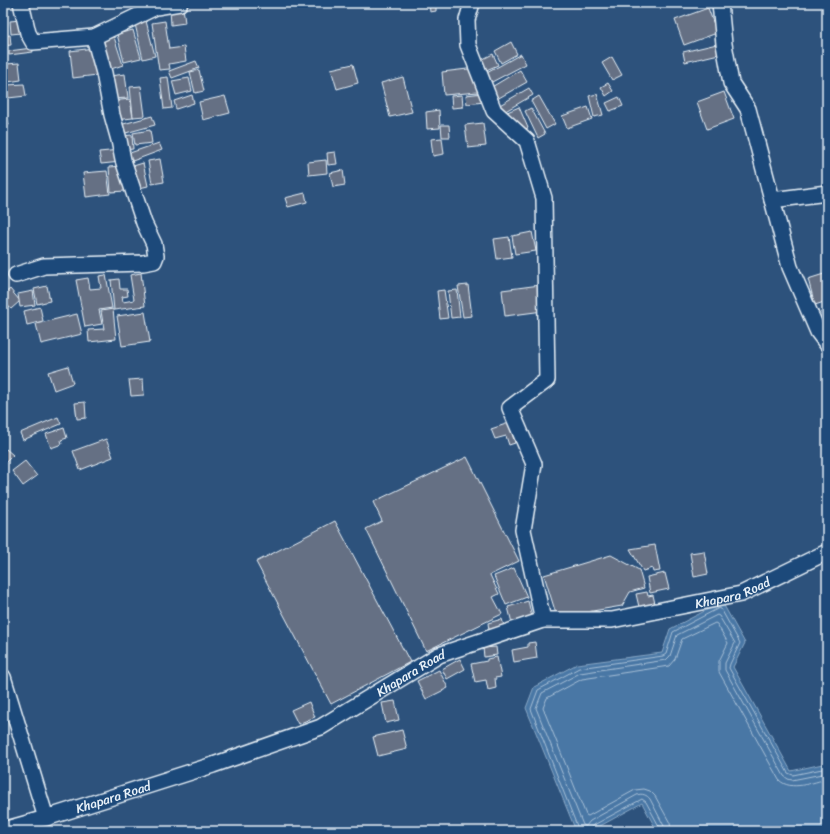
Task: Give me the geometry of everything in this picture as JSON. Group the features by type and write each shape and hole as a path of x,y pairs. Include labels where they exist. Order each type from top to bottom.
{"street":[{"path":"21,3 28,33 33,42 94,37 156,8 180,3"},
{"path":"472,3 467,20 468,45 494,111 527,141 544,198 547,380 510,408 534,464 523,530 543,620"},
{"path":"720,3 724,44 731,83 748,109 790,267 818,332 827,344"},
{"path":"16,275 44,266 143,262 154,260 156,256 154,244 144,223 123,160 112,116 104,73 94,37"},
{"path":"772,200 827,193"},
{"name":"Khapara Road","path":"3,830 46,818 213,765 321,727 439,655 543,620 612,620 741,594 827,552"},
{"path":"3,677 46,818"}],"water":[{"path":"722,602 745,643 733,667 791,771 827,763 827,831 657,831 642,803 591,831 576,831 526,708 534,687 577,664 662,653 670,629"}],"building":[{"path":"429,3 436,3 436,11 430,12"},
{"path":"183,7 185,23 171,25 170,9"},
{"path":"708,8 717,33 684,45 675,20"},
{"path":"20,20 21,33 11,34 10,21"},
{"path":"146,21 155,56 143,59 135,24"},
{"path":"165,21 169,49 184,47 186,61 169,64 170,69 159,70 152,23"},
{"path":"133,30 141,58 124,62 117,34"},
{"path":"10,35 11,45 3,46 3,36"},
{"path":"114,37 123,65 108,70 99,41"},
{"path":"511,42 517,54 501,63 495,51"},
{"path":"717,44 719,54 685,62 683,52"},
{"path":"32,48 33,52 9,55 9,51"},
{"path":"94,48 97,75 73,78 70,51"},
{"path":"493,54 498,65 484,71 479,61"},
{"path":"521,54 526,64 490,83 485,74"},
{"path":"612,57 622,75 612,80 602,63"},
{"path":"196,61 199,68 172,78 169,71"},
{"path":"19,63 21,80 8,82 6,64"},
{"path":"353,64 358,83 337,89 331,69"},
{"path":"476,68 478,92 444,95 442,72"},
{"path":"199,70 204,91 195,93 190,72"},
{"path":"520,70 527,82 497,99 490,88"},
{"path":"125,74 128,98 112,99 110,76"},
{"path":"168,77 172,108 164,109 160,78"},
{"path":"403,77 412,112 390,117 381,83"},
{"path":"189,78 192,91 176,95 172,81"},
{"path":"608,83 613,91 606,96 601,87"},
{"path":"24,84 26,96 8,98 7,85"},
{"path":"141,86 145,116 133,117 130,87"},
{"path":"529,88 533,95 502,113 498,106"},
{"path":"724,92 734,119 707,129 697,102"},
{"path":"483,93 484,102 467,104 466,95"},
{"path":"597,94 603,115 594,117 589,96"},
{"path":"192,95 194,103 176,109 174,101"},
{"path":"462,95 463,107 452,108 451,96"},
{"path":"225,96 230,113 203,120 199,102"},
{"path":"539,96 555,124 546,129 531,101"},
{"path":"619,97 623,106 610,111 606,103"},
{"path":"130,99 133,118 115,120 112,101"},
{"path":"519,107 528,128 514,133 505,113"},
{"path":"588,107 592,119 567,128 562,116"},
{"path":"531,108 545,134 538,138 525,111"},
{"path":"439,110 440,128 427,129 426,112"},
{"path":"7,116 9,125 5,126 6,134 3,135 3,117"},
{"path":"152,116 155,125 122,134 120,125"},
{"path":"483,123 486,146 468,148 465,125"},
{"path":"441,125 449,125 450,137 442,137"},
{"path":"150,130 152,143 135,145 133,133"},
{"path":"132,135 133,149 123,150 121,136"},
{"path":"442,138 444,154 433,156 431,139"},
{"path":"159,143 162,150 127,163 124,155"},
{"path":"120,150 121,162 101,164 99,152"},
{"path":"335,152 337,164 328,165 327,153"},
{"path":"160,159 164,182 152,184 148,161"},
{"path":"326,160 327,173 309,175 308,162"},
{"path":"143,163 148,186 135,189 130,167"},
{"path":"122,166 125,191 111,192 109,167"},
{"path":"343,170 345,185 333,187 330,173"},
{"path":"107,171 110,194 86,197 83,173"},
{"path":"305,193 307,202 288,207 285,198"},
{"path":"532,232 536,251 515,254 512,236"},
{"path":"509,237 512,257 497,259 494,239"},
{"path":"141,273 145,306 114,310 111,280 119,279 120,289 127,289 128,296 122,297 123,302 134,300 130,275"},
{"path":"827,273 827,301 815,305 808,279"},
{"path":"106,275 112,308 99,310 102,324 85,327 76,280 88,278 90,289 101,288 99,276"},
{"path":"468,285 472,316 463,317 458,286"},
{"path":"540,285 543,311 505,316 502,290"},
{"path":"47,286 50,301 37,304 34,289"},
{"path":"10,289 20,301 11,309 3,300 3,295"},
{"path":"444,290 448,318 440,319 437,291"},
{"path":"457,290 460,317 451,318 448,291"},
{"path":"33,291 35,305 20,307 18,294"},
{"path":"40,307 43,321 27,325 24,311"},
{"path":"113,309 116,339 89,342 88,330 104,329 101,311"},
{"path":"827,310 827,325 821,312"},
{"path":"145,312 150,342 122,346 117,316"},
{"path":"77,314 82,334 41,344 36,324"},
{"path":"68,366 73,383 54,390 48,372"},
{"path":"143,379 144,395 131,396 129,380"},
{"path":"85,402 86,418 77,419 75,403"},
{"path":"58,417 61,424 23,440 20,433"},
{"path":"509,423 515,443 509,445 506,436 495,439 491,429"},
{"path":"64,428 67,438 61,440 62,444 51,448 46,434"},
{"path":"106,439 113,457 80,470 73,451"},
{"path":"6,449 13,455 3,465 3,452"},
{"path":"467,457 519,561 490,575 499,594 493,597 502,614 426,651 366,529 382,521 373,502"},
{"path":"25,461 37,476 23,486 12,471"},
{"path":"335,521 410,662 331,704 256,562"},
{"path":"655,545 660,571 653,572 652,568 643,571 630,549"},
{"path":"704,551 708,574 694,577 690,553"},
{"path":"611,555 639,570 644,588 630,592 622,606 557,617 544,575"},
{"path":"514,568 527,597 506,605 494,576"},
{"path":"665,573 669,589 650,593 647,577"},
{"path":"647,592 648,596 653,595 656,608 640,611 636,594"},
{"path":"528,601 532,617 512,623 508,607"},
{"path":"502,619 504,626 489,630 488,623"},
{"path":"535,642 537,658 514,662 512,650 528,647 528,643"},
{"path":"496,647 497,655 484,657 483,648"},
{"path":"497,657 501,677 495,678 496,688 488,690 486,680 475,682 471,664 487,661 487,659"},
{"path":"460,659 465,669 447,679 442,669"},
{"path":"439,670 448,688 426,699 417,681"},
{"path":"395,701 399,720 386,723 382,703"},
{"path":"309,702 315,717 298,724 291,710"},
{"path":"402,730 407,749 378,756 373,737"}]}
